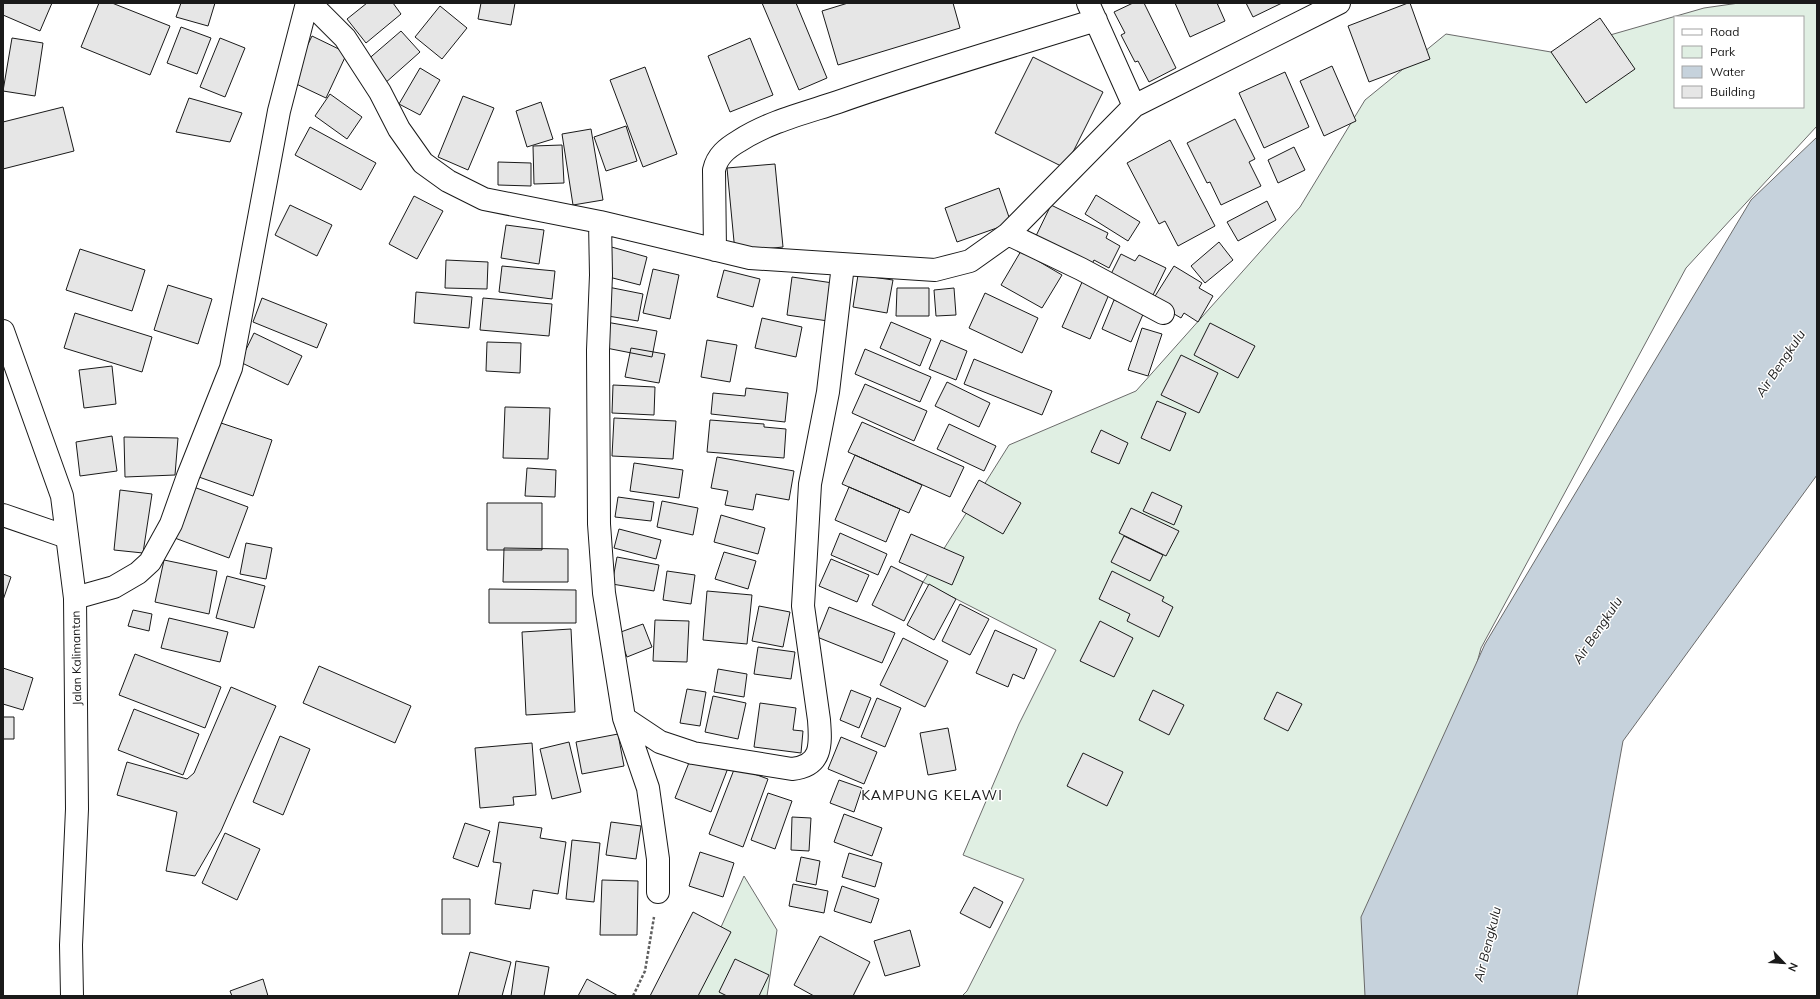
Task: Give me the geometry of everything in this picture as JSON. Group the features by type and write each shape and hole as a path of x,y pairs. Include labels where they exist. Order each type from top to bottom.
{"street":[{"path":"75,598 114,587 138,573 150,562 171,524 188,476 231,368 279,112 307,3"},
{"path":"310,3 345,38 380,92 399,129 423,163 448,181 484,199 600,222 750,258 935,270 970,261 1008,234 1134,106 1340,3"},
{"path":"715,250 716,164 724,151 739,141 790,119 1092,12 1134,106"},
{"path":"600,222 601,275 598,350 599,524 604,593 624,718 648,788 658,859 658,892"},
{"path":"1008,234 1081,269 1163,313"},
{"path":"624,718 660,742 693,753 792,768 808,765 815,758 820,738 819,720 802,606 810,484 828,392 843,265"},
{"name":"Jalan Kalimantan","path":"3,331 62,496 75,598 77,809 71,944 72,996"},
{"path":"3,515 67,537"}],"path":[{"path":"633,996 645,971 658,892"}],"green space":[{"path":"1739,3 1817,3 1817,126 1686,268 1481,648 1387,996 962,996 967,991 1024,879 963,855 1019,724 1056,650 923,582 1009,445 1136,391 1300,207 1365,100 1446,34 1551,52 1674,17 1674,108 1804,108 1804,16 1676,16 1704,8"},
{"path":"744,876 777,930 767,996 690,996"}],"water":[{"name":"Air Bengkulu","path":"1817,137 1817,475 1623,741 1577,996 1365,996 1361,917 1485,644 1751,200"}],"building":[{"path":"3,3 52,3 40,31 3,15"},
{"path":"99,3 112,3 170,26 150,75 81,47"},
{"path":"181,3 215,3 208,26 176,17"},
{"path":"367,3 393,3 401,14 366,43 347,19"},
{"path":"481,3 515,3 511,25 478,19"},
{"path":"762,3 796,3 827,78 799,90"},
{"path":"848,3 953,3 960,28 838,65 822,11"},
{"path":"1133,3 1144,3 1176,68 1149,82 1138,61 1135,62 1121,35 1125,33 1114,12"},
{"path":"1175,3 1217,3 1225,21 1190,37"},
{"path":"1246,3 1282,3 1253,17"},
{"path":"1410,3 1430,59 1369,82 1348,26"},
{"path":"440,6 467,28 442,59 415,37"},
{"path":"1600,18 1635,69 1586,103 1551,52"},
{"path":"181,27 211,38 197,74 167,63"},
{"path":"401,31 420,52 384,84 365,62"},
{"path":"312,36 347,53 326,98 290,81"},
{"path":"12,38 43,43 35,96 3,91"},
{"path":"220,38 245,48 225,97 200,87"},
{"path":"750,38 773,95 730,112 708,56"},
{"path":"1033,57 1103,92 1065,168 995,133"},
{"path":"1332,66 1356,121 1324,136 1300,81"},
{"path":"645,67 677,154 643,167 610,80"},
{"path":"420,68 440,80 420,115 399,104"},
{"path":"1285,72 1309,127 1264,148 1239,93"},
{"path":"330,94 362,117 347,139 315,116"},
{"path":"463,96 494,108 468,170 438,157"},
{"path":"189,98 242,113 230,142 176,132"},
{"path":"541,102 553,139 527,147 516,111"},
{"path":"63,107 74,151 3,169 3,122"},
{"path":"1235,119 1255,159 1249,162 1261,186 1221,205 1210,182 1207,183 1187,143"},
{"path":"626,126 637,161 606,171 594,137"},
{"path":"310,127 376,163 361,190 295,155"},
{"path":"591,129 603,200 573,205 562,134"},
{"path":"1170,140 1215,226 1178,246 1165,221 1159,224 1127,163"},
{"path":"562,145 564,183 534,184 533,146"},
{"path":"1294,147 1305,170 1278,183 1268,160"},
{"path":"498,162 531,163 531,186 498,185"},
{"path":"775,164 783,247 735,252 727,168"},
{"path":"999,188 1011,223 957,242 945,208"},
{"path":"1096,195 1140,222 1128,241 1085,214"},
{"path":"414,196 443,211 417,259 389,244"},
{"path":"1267,201 1276,220 1238,241 1227,222"},
{"path":"290,205 332,225 317,256 275,235"},
{"path":"1051,205 1108,233 1106,238 1120,246 1109,268 1094,260 1090,268 1034,240"},
{"path":"506,225 544,230 539,264 501,258"},
{"path":"1219,242 1233,260 1205,283 1191,266"},
{"path":"608,246 647,257 640,285 605,276"},
{"path":"80,249 145,270 132,311 66,290"},
{"path":"1021,251 1062,275 1042,308 1001,285"},
{"path":"1121,254 1135,261 1139,255 1166,268 1153,295 1108,280"},
{"path":"446,260 488,262 487,289 445,288"},
{"path":"502,266 555,271 552,299 499,292"},
{"path":"1174,266 1202,283 1199,288 1213,296 1198,322 1184,313 1181,318 1152,301"},
{"path":"653,269 679,275 670,319 643,313"},
{"path":"724,270 760,279 753,307 717,297"},
{"path":"858,275 893,280 887,313 853,307"},
{"path":"792,277 833,283 828,321 787,315"},
{"path":"1083,280 1110,292 1090,339 1062,327"},
{"path":"168,285 212,299 198,344 154,330"},
{"path":"608,287 643,294 638,321 602,315"},
{"path":"897,288 929,288 929,316 896,316"},
{"path":"954,288 956,315 936,316 934,290"},
{"path":"416,292 472,297 469,328 414,323"},
{"path":"985,293 1038,318 1022,353 969,328"},
{"path":"262,298 327,324 317,348 253,322"},
{"path":"483,298 552,304 549,336 480,330"},
{"path":"1114,300 1144,312 1131,342 1102,329"},
{"path":"75,313 152,337 142,372 64,348"},
{"path":"762,318 802,327 796,357 755,348"},
{"path":"606,322 657,331 652,357 601,347"},
{"path":"891,322 931,339 920,366 880,348"},
{"path":"1210,323 1255,346 1238,378 1194,355"},
{"path":"1142,328 1162,334 1148,376 1128,370"},
{"path":"254,333 302,356 288,385 240,362"},
{"path":"707,340 737,345 730,382 701,377"},
{"path":"941,340 967,351 956,380 929,369"},
{"path":"487,342 521,343 520,373 486,371"},
{"path":"631,348 665,354 659,383 625,377"},
{"path":"865,349 931,377 920,402 855,374"},
{"path":"1181,355 1218,373 1199,413 1161,395"},
{"path":"974,359 1052,391 1042,415 964,384"},
{"path":"112,366 116,404 84,408 79,370"},
{"path":"947,382 990,403 979,427 935,406"},
{"path":"865,384 927,411 914,441 852,413"},
{"path":"613,385 655,387 654,415 612,413"},
{"path":"746,388 788,393 785,422 711,414 713,393 745,396"},
{"path":"1157,401 1186,413 1170,451 1141,438"},
{"path":"505,407 550,408 548,459 503,458"},
{"path":"614,418 676,421 673,459 612,456"},
{"path":"710,420 764,424 764,427 786,429 784,458 707,452"},
{"path":"215,421 272,440 253,496 196,476"},
{"path":"862,422 964,467 950,497 848,452"},
{"path":"949,424 996,446 984,471 937,449"},
{"path":"1101,430 1128,443 1119,464 1091,452"},
{"path":"112,436 117,471 80,476 76,442"},
{"path":"124,437 178,438 175,475 125,477"},
{"path":"855,455 922,485 909,513 842,484"},
{"path":"717,457 794,471 789,500 756,494 753,510 725,505 728,491 711,488"},
{"path":"634,463 683,470 679,498 630,491"},
{"path":"527,468 556,470 555,497 525,496"},
{"path":"979,480 1021,503 1003,534 962,511"},
{"path":"191,486 248,507 229,558 172,537"},
{"path":"849,487 900,509 886,542 835,520"},
{"path":"120,490 152,494 143,553 114,550"},
{"path":"1152,492 1182,506 1174,525 1143,511"},
{"path":"618,497 654,502 651,521 615,517"},
{"path":"662,501 698,508 693,535 657,527"},
{"path":"487,503 542,503 542,550 487,550"},
{"path":"1131,508 1179,531 1166,556 1119,533"},
{"path":"721,515 765,528 758,554 714,542"},
{"path":"619,529 661,540 656,559 614,548"},
{"path":"840,533 887,554 878,575 831,555"},
{"path":"911,534 964,557 952,585 899,562"},
{"path":"1124,536 1163,555 1150,581 1111,562"},
{"path":"246,543 272,548 266,579 240,574"},
{"path":"504,548 568,549 568,582 503,582"},
{"path":"724,552 756,561 748,589 715,579"},
{"path":"617,557 659,565 654,591 612,584"},
{"path":"831,559 869,575 857,602 819,586"},
{"path":"164,560 217,571 209,614 155,602"},
{"path":"891,566 923,582 904,621 872,605"},
{"path":"667,571 695,575 691,604 663,600"},
{"path":"1112,571 1164,597 1162,601 1173,607 1159,637 1127,621 1130,614 1099,599"},
{"path":"3,574 11,577 3,600"},
{"path":"227,576 265,586 254,628 216,618"},
{"path":"929,584 956,599 934,640 907,625"},
{"path":"489,589 576,590 576,623 489,623"},
{"path":"707,591 752,595 747,644 703,640"},
{"path":"960,604 989,619 970,655 942,641"},
{"path":"759,606 790,612 783,647 752,641"},
{"path":"829,607 895,633 882,663 817,637"},
{"path":"133,610 152,614 149,631 128,626"},
{"path":"169,618 228,632 220,662 161,648"},
{"path":"655,620 689,621 687,662 653,661"},
{"path":"1100,621 1133,638 1114,677 1080,661"},
{"path":"643,624 652,647 627,657 618,633"},
{"path":"571,629 575,712 526,715 522,632"},
{"path":"995,630 1037,649 1024,679 1013,674 1008,687 976,673"},
{"path":"903,638 948,661 925,707 880,685"},
{"path":"758,647 795,652 791,679 754,674"},
{"path":"135,654 221,687 205,728 119,695"},
{"path":"319,666 411,706 395,743 303,703"},
{"path":"3,668 33,678 23,710 3,704"},
{"path":"718,669 747,674 744,697 714,692"},
{"path":"231,687 276,706 221,831 195,876 166,871 177,812 117,795 127,762 187,779 194,773"},
{"path":"687,689 706,692 700,726 680,723"},
{"path":"851,690 871,698 859,728 840,720"},
{"path":"1153,690 1184,705 1169,735 1139,720"},
{"path":"1277,692 1302,704 1288,731 1264,719"},
{"path":"713,696 746,703 738,739 705,732"},
{"path":"877,698 901,708 885,747 861,737"},
{"path":"760,703 796,708 793,730 803,731 801,753 754,747"},
{"path":"134,709 199,734 183,775 118,750"},
{"path":"3,717 14,717 14,739 3,739"},
{"path":"948,728 956,770 928,775 920,733"},
{"path":"618,734 624,766 582,774 576,742"},
{"path":"280,736 310,749 283,815 253,802"},
{"path":"841,737 877,752 864,784 828,769"},
{"path":"569,742 581,792 552,799 540,749"},
{"path":"532,743 536,795 513,797 514,805 480,808 475,748"},
{"path":"1083,753 1123,772 1107,806 1067,786"},
{"path":"692,755 728,768 711,812 675,798"},
{"path":"735,767 768,779 743,847 709,834"},
{"path":"839,780 862,788 854,812 830,803"},
{"path":"768,793 792,801 775,849 751,840"},
{"path":"844,814 882,828 872,856 834,842"},
{"path":"792,817 811,818 809,851 791,850"},
{"path":"499,822 542,828 540,838 566,842 558,894 533,890 530,909 495,904 501,863 493,862"},
{"path":"611,822 641,826 636,859 606,855"},
{"path":"465,823 490,831 478,867 453,858"},
{"path":"225,833 260,849 237,900 202,883"},
{"path":"572,840 600,843 594,902 566,899"},
{"path":"700,852 734,863 723,897 689,886"},
{"path":"849,853 882,863 875,887 842,877"},
{"path":"801,857 820,861 816,885 796,881"},
{"path":"602,880 638,881 637,935 600,935"},
{"path":"793,884 828,891 824,913 789,906"},
{"path":"842,886 879,899 871,923 834,911"},
{"path":"974,887 1003,902 990,928 960,913"},
{"path":"442,899 470,899 470,934 442,934"},
{"path":"693,912 731,932 698,996 650,996"},
{"path":"910,930 920,966 885,976 874,941"},
{"path":"820,936 870,962 853,996 814,996 794,985"},
{"path":"470,952 511,962 502,996 458,996"},
{"path":"735,959 769,975 759,996 727,996 719,992"},
{"path":"516,961 549,967 544,996 511,996"},
{"path":"263,979 268,996 232,996 230,991"},
{"path":"587,979 618,996 578,996"}],"district":[{"name":"KAMPUNG KELAWI","path":"932,795"}]}
